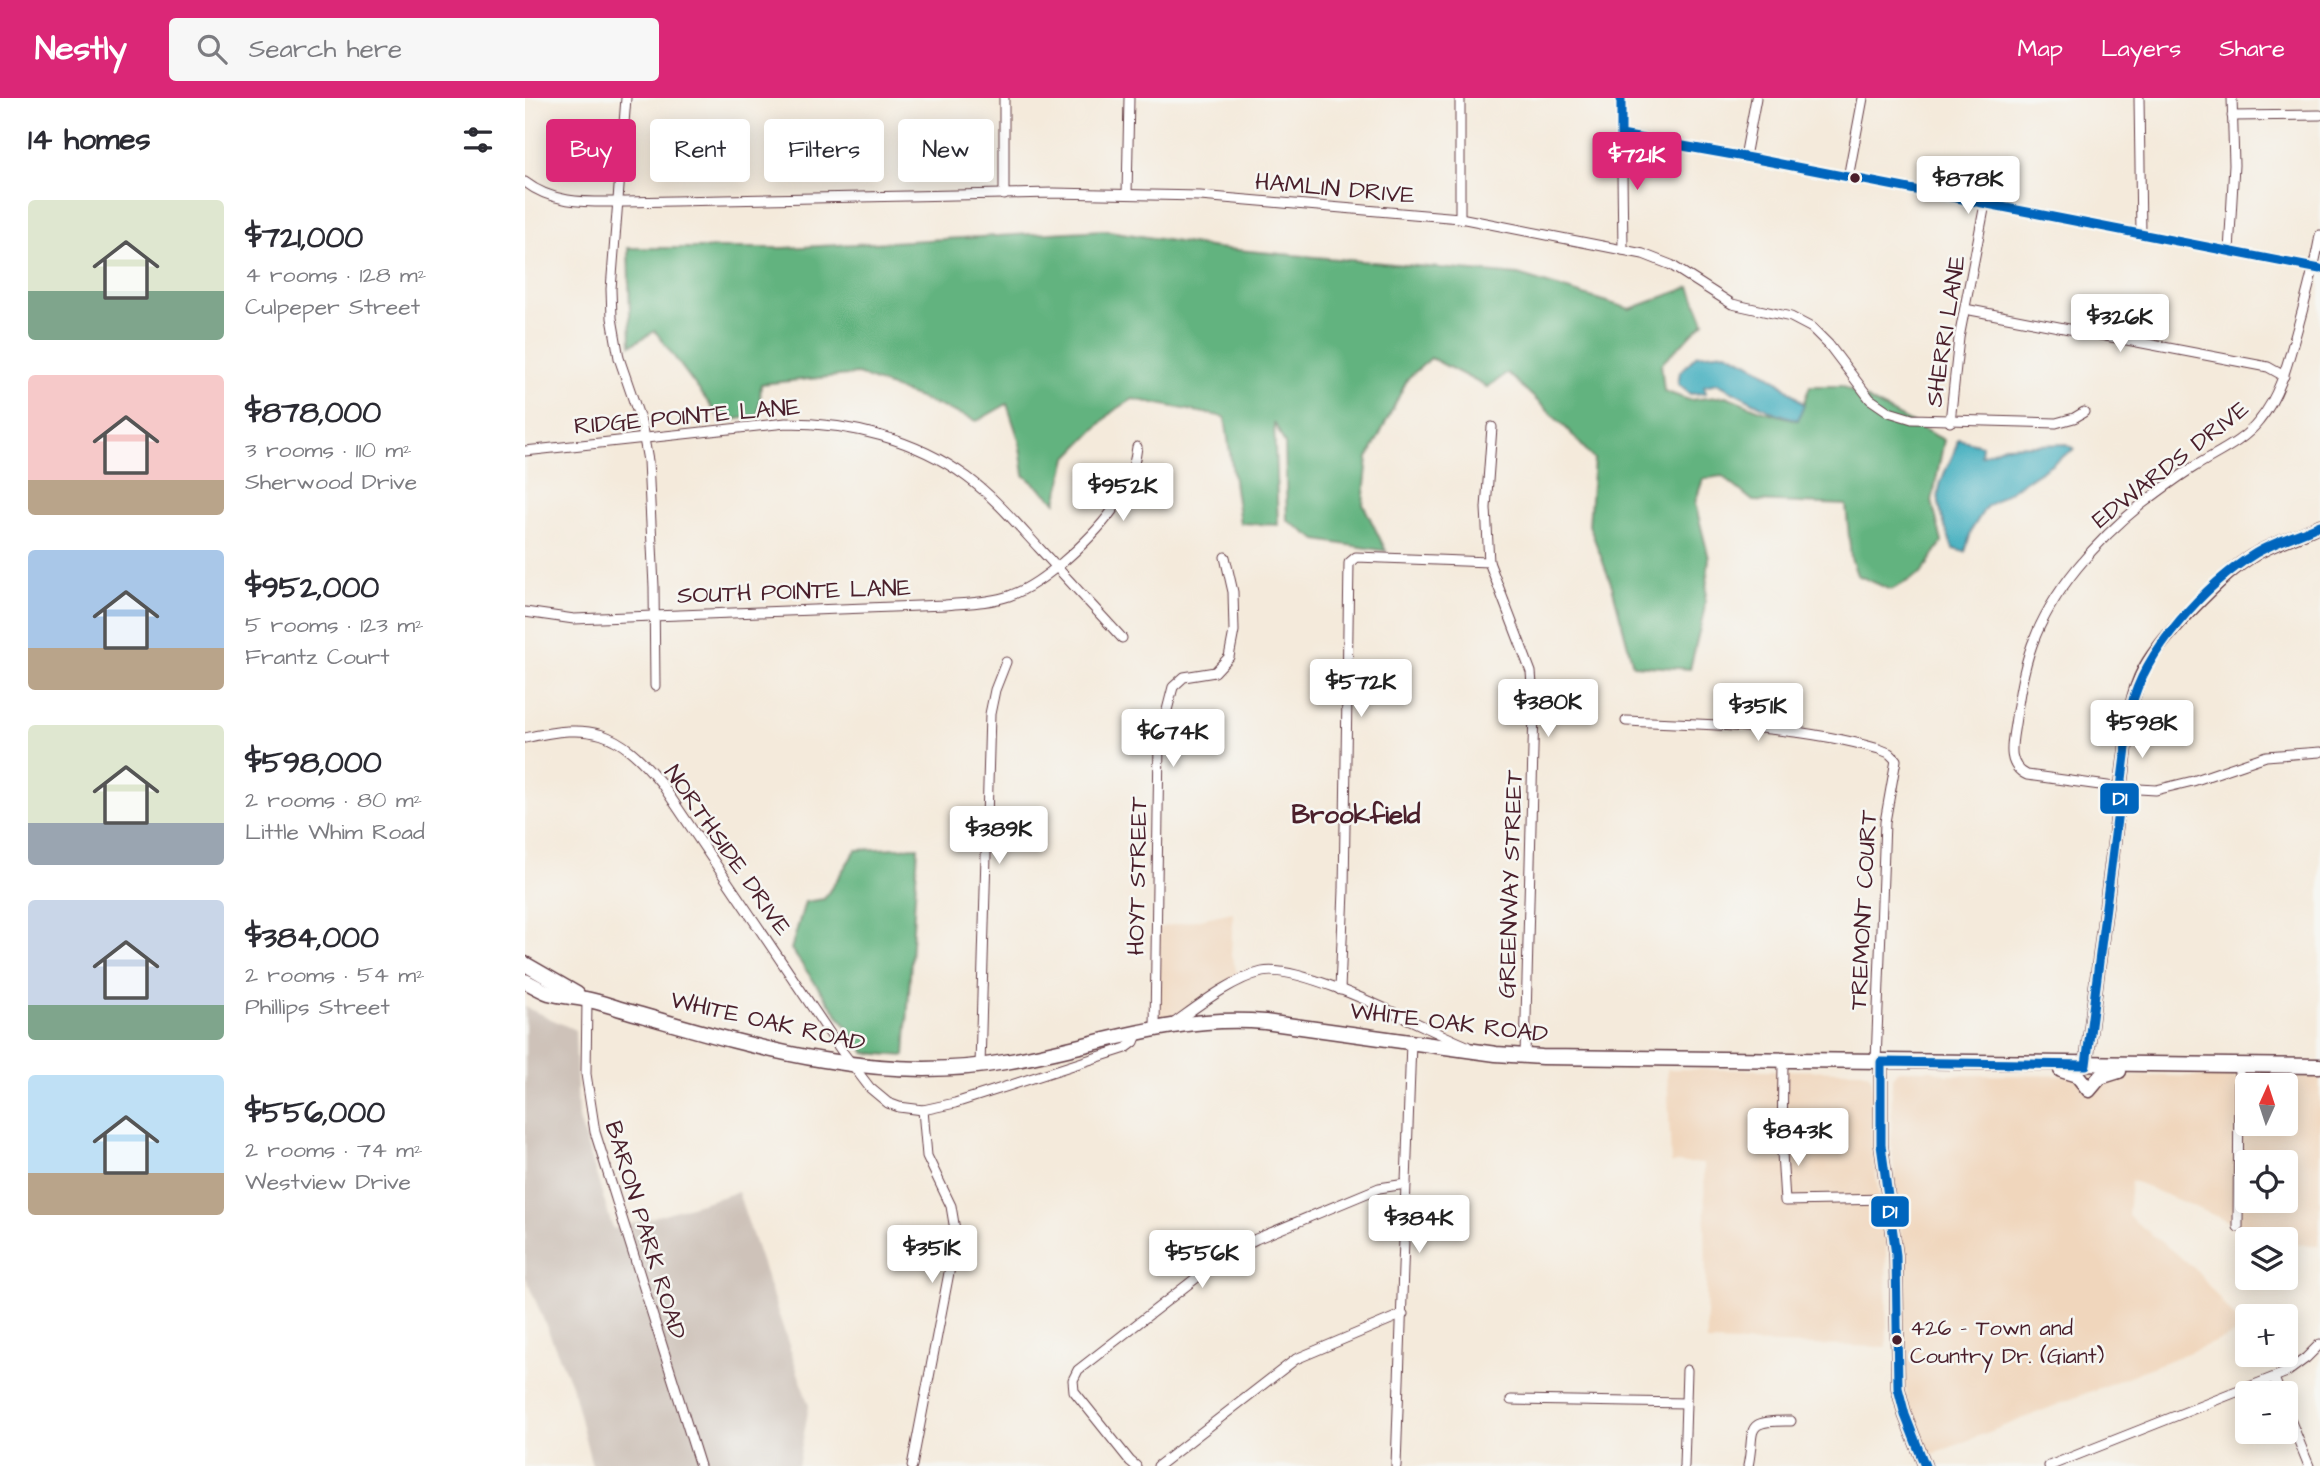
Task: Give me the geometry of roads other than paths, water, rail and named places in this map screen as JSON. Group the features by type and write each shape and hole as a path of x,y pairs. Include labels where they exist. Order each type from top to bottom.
{"main road":[{"name":"WHITE OAK ROAD","path":"525,964 587,1000"},
{"name":"WHITE OAK ROAD","path":"525,981 548,993 587,1000 715,1036 799,1056 853,1066 919,1070 1006,1062 1172,1024 1246,1021 1525,1056 2141,1066 2320,1066"},
{"path":"2027,1064 2073,1073 2081,1078 2089,1090 2099,1077 2141,1066"}],"street":[{"path":"626,98 611,273 612,318 619,358 645,439 650,480 655,686"},
{"path":"1003,195 1005,98"},
{"path":"1127,194 1129,98"},
{"path":"1460,98 1460,218"},
{"path":"1621,98 1623,250"},
{"path":"1745,157 1756,98"},
{"path":"1848,178 1863,98"},
{"path":"2139,98 2141,234"},
{"path":"2229,251 2233,196 2232,98"},
{"path":"2232,116 2320,115"},
{"path":"1621,135 2317,268"},
{"name":"HAMLIN DRIVE","path":"525,181 557,199 617,202 1127,194 1200,196 1460,218 1643,254 1671,265 1733,304 1802,322 1822,336 1864,392 1879,406 1900,416 1949,422 2056,423 2084,412"},
{"name":"SHERRI LANE","path":"1949,422 1955,367 1985,204"},
{"name":"EDWARDS DRIVE","path":"2122,788 2027,775 2014,764 2012,753 2015,726 2024,671 2032,645 2058,596 2104,539 2164,487 2249,432 2266,412 2284,376 2317,268 2320,235"},
{"path":"1965,309 2268,367 2284,376"},
{"name":"RIDGE POINTE LANE","path":"525,451 786,423 829,425 881,436 929,454 968,478 1006,512 1122,638"},
{"name":"GREENWAY STREET","path":"1492,427 1486,508 1489,562 1531,672 1534,710 1525,1056"},
{"name":"SOUTH POINTE LANE","path":"525,612 574,619 984,602 999,599 1026,589 1057,567 1099,529 1110,516 1129,482 1137,447"},
{"path":"2087,1065 2135,690 2147,664 2159,647 2238,565 2264,549 2320,525"},
{"name":"HOYT STREET","path":"1155,1028 1159,741 1173,687 1184,677 1215,672 1229,657 1234,631 1233,592 1225,557"},
{"path":"1340,989 1349,563 1356,557 1489,562"},
{"path":"980,1066 990,714 995,690 1006,662"},
{"name":"TREMONT COURT","path":"1626,721 1741,726 1813,735 1879,749 1896,760 1887,798 1885,822 1879,1062"},
{"name":"NORTHSIDE DRIVE","path":"525,738 558,731 587,730 617,740 638,758 661,783 870,1088 888,1103 911,1110 923,1110"},
{"path":"2122,788 2170,788 2266,756 2320,752"},
{"path":"1172,1024 1226,989 1262,972 1276,971 1293,973 1340,989 1469,1047 1496,1054"},
{"name":"BARON PARK ROAD","path":"587,1000 586,1074 595,1132 700,1466"},
{"path":"912,1466 956,1236 951,1206 927,1156 923,1110 955,1103 1126,1048 1134,1042 1138,1032"},
{"path":"1396,1466 1411,1042"},
{"path":"1783,1061 1782,1153 1785,1201 1889,1199"},
{"path":"1879,1062 1880,1131 1896,1255 1898,1388 1905,1415 1925,1466"},
{"path":"2238,1227 2239,1066"},
{"path":"1136,1466 1075,1391 1073,1380 1078,1370 1227,1254 1255,1239 1378,1188 1406,1184"},
{"path":"1158,1466 1296,1359 1403,1314"},
{"path":"2049,1466 2274,1378 2298,1365 2320,1344"},
{"path":"1684,1466 1687,1370"},
{"path":"1511,1400 1686,1403"},
{"path":"1748,1466 1749,1439 1755,1428 1766,1421 1791,1421"},
{"path":"2298,1439 2309,1466"}],"water":[{"path":"1726,352 1768,374 1796,396 1804,405 1798,420 1773,412 1717,383 1704,386 1706,393 1690,394 1678,384 1680,372 1697,355"},
{"path":"1958,439 1982,445 1981,456 2004,446 2066,444 2074,449 1986,507 1972,529 1965,552 1953,549 1939,504 1940,484"}],"place":[{"name":"426 - Town and Country Dr. (Giant)","path":"1897,1340"}],"district":[{"name":"Brookfield","path":"1356,814"}]}
